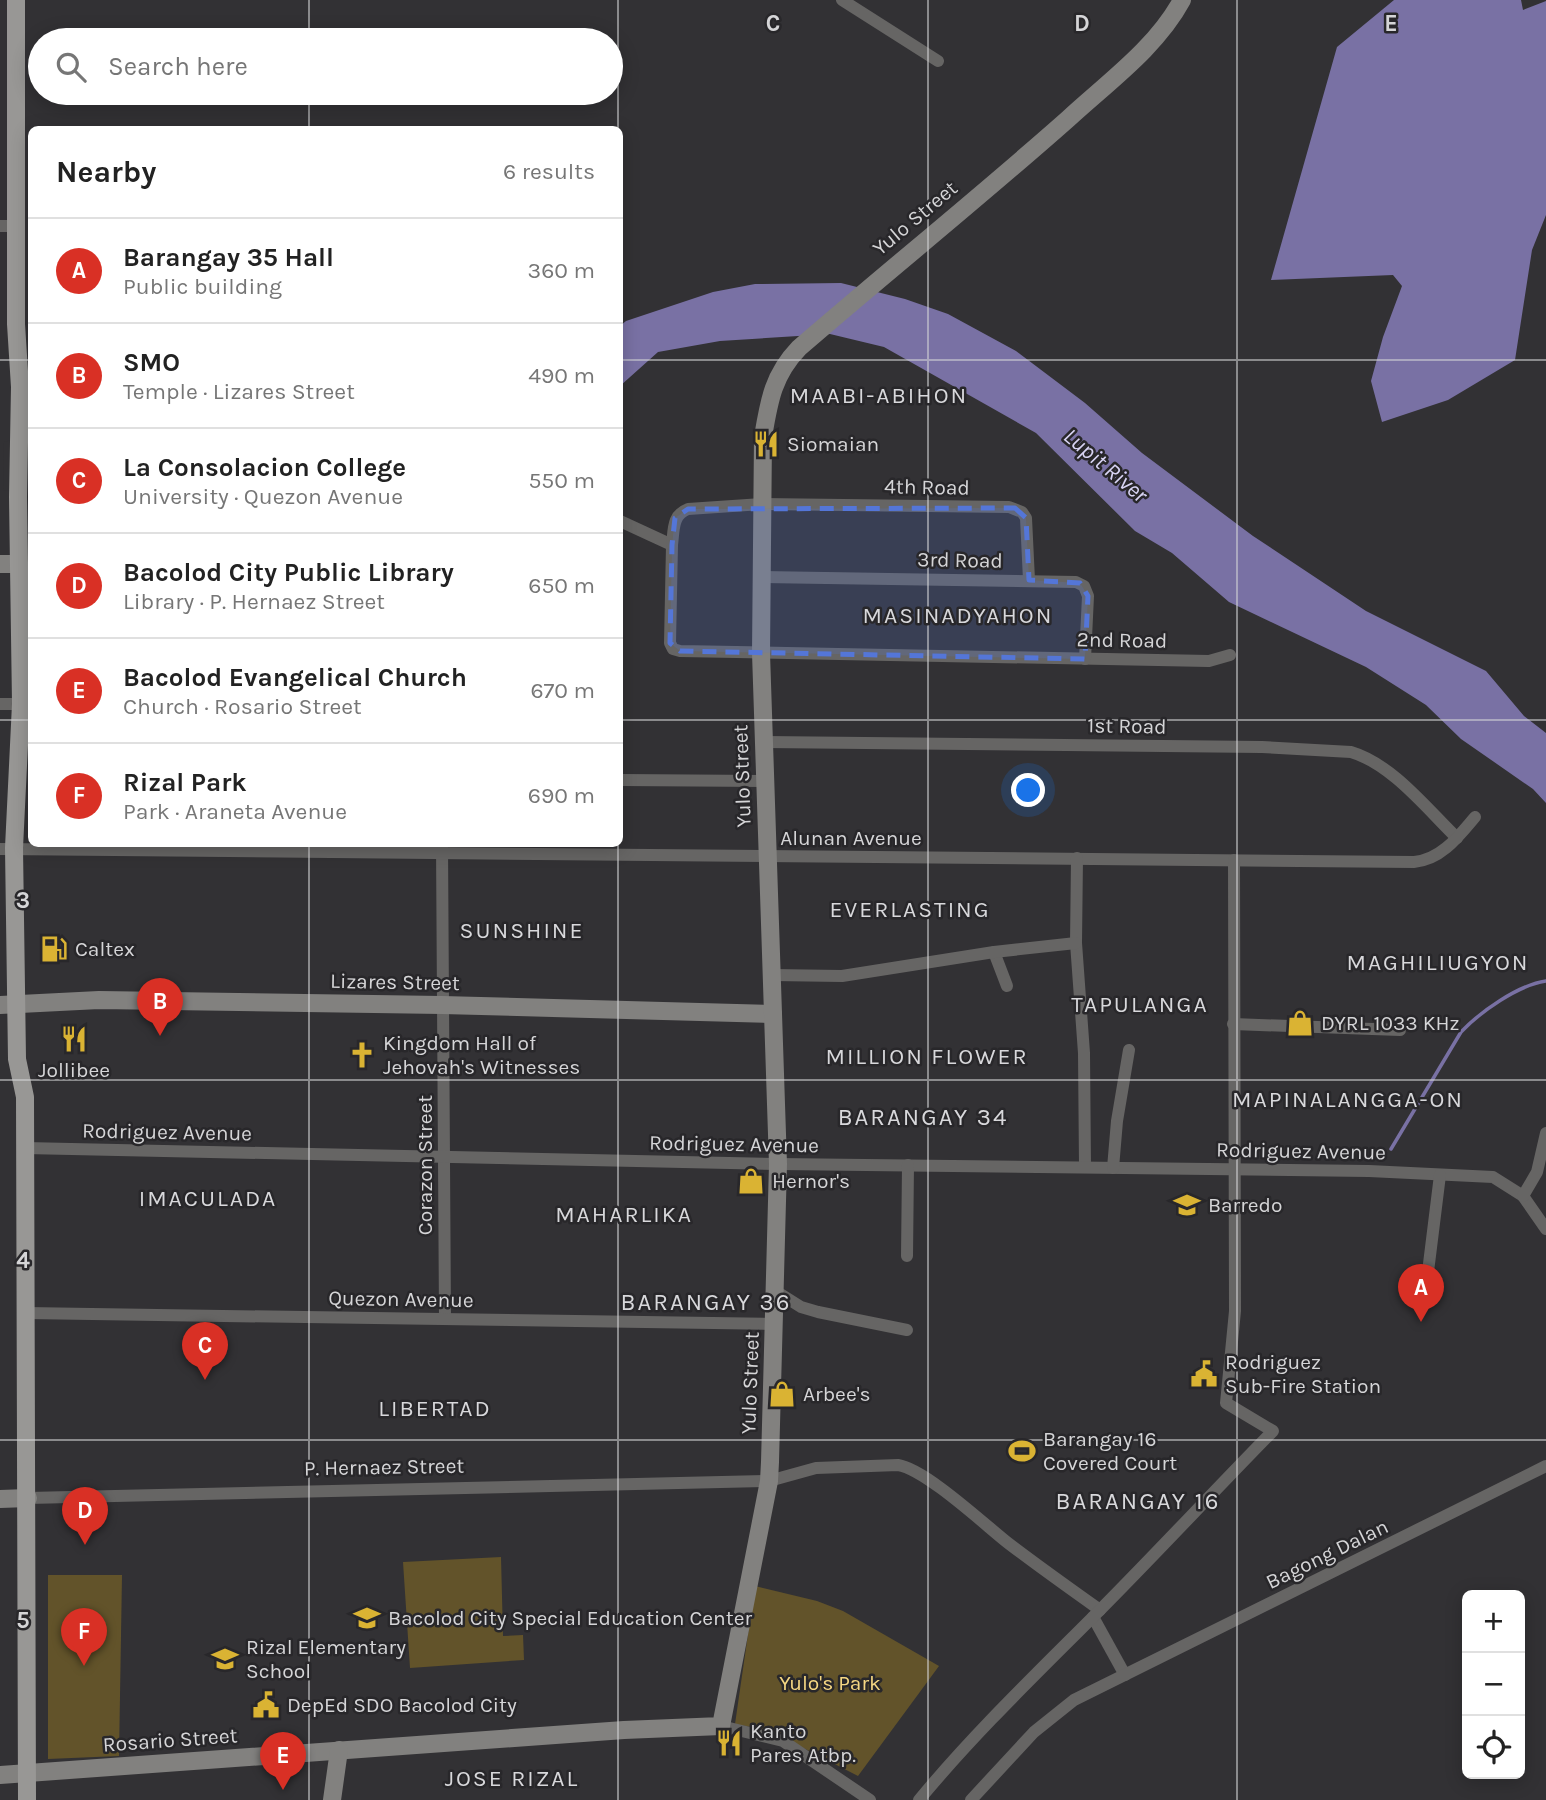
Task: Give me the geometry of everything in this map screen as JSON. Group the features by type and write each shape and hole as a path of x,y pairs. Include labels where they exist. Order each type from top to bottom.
{"main road":[{"path":"16,0 8,226 20,409 18,497 21,704 7,848 8,1005 25,1097 27,1800"}],"street":[{"path":"842,0 938,61"},
{"name":"Yulo Street","path":"721,1726 769,1481 778,1164 761,653 763,437 769,403 784,363 799,348 1016,165 1146,48 1173,18 1182,0"},
{"name":"4th Road","path":"672,545 676,518 688,509 762,504 1015,508 1026,518 1029,580"},
{"path":"623,522 672,545"},
{"name":"2nd Road","path":"672,545 670,643 673,649 680,651 1209,661 1230,655"},
{"path":"0,564 19,564"},
{"name":"3rd Road","path":"761,578 1076,582 1086,588 1088,596 1085,659"},
{"path":"0,704 21,704"},
{"name":"1st Road","path":"764,742 1262,747 1351,752 1388,771 1457,838"},
{"path":"623,780 765,781"},
{"name":"Alunan Avenue","path":"7,848 442,848 768,856 1422,861 1439,854 1475,817"},
{"name":"Corazon Street","path":"442,848 445,1319"},
{"path":"1077,858 1076,943 1084,1053 1085,1167"},
{"path":"919,1800 971,1739 1273,1431 1226,1403 1235,1311 1234,860"},
{"path":"772,975 842,976 994,952 1076,943"},
{"path":"994,952 1007,986"},
{"name":"Lizares Street","path":"8,1005 99,1000 442,1005 773,1014"},
{"path":"1233,1024 1400,1030"},
{"path":"1113,1168 1117,1121 1129,1050"},
{"path":"1523,1196 1537,1172 1546,1133"},
{"name":"Rodriguez Avenue","path":"25,1148 778,1164 1383,1171 1493,1177 1523,1196 1546,1229"},
{"path":"907,1256 908,1165"},
{"path":"1424,1304 1440,1175"},
{"path":"774,1290 801,1307 907,1330"},
{"name":"Quezon Avenue","path":"26,1313 774,1324"},
{"name":"P. Hernaez Street","path":"0,1499 769,1481 816,1468 871,1464 906,1466 1096,1614"},
{"name":"Bagong Dalan","path":"971,1800 1034,1732 1074,1700 1546,1466"},
{"path":"1096,1614 1125,1675"},
{"path":"721,1726 783,1741 870,1800"},
{"name":"Rosario Street","path":"0,1775 624,1730 721,1726"},
{"path":"332,1800 339,1751"}],"highlighted area":[{"path":"1015,508 1026,518 1029,580 1080,583 1088,596 1085,659 680,651 670,643 675,518 688,509"}],"green space":[{"path":"501,1557 503,1636 523,1635 524,1660 410,1668 403,1562"},
{"path":"48,1575 122,1575 119,1756 48,1759"},
{"name":"Yulo's Park","path":"755,1586 817,1601 843,1611 939,1666 858,1776 782,1737 782,1733 735,1724"}],"water":[{"path":"1394,0 1521,0 1523,10 1546,1 1546,215 1532,250 1515,360 1448,400 1382,422 1371,381 1383,337 1402,286 1393,275 1271,280 1337,47"},
{"name":"Lupit River","path":"841,283 905,299 948,314 1016,351 1085,403 1142,453 1253,536 1366,611 1486,671 1524,716 1546,733 1546,803 1533,789 1461,739 1426,705 1366,667 1229,602 1172,553 1135,531 1036,433 884,347 830,334 720,341 658,352 623,383 623,324 626,321 713,292 755,284"}],"pier":[{"path":"22,437 28,439 28,491 3,490 4,442"}],"waterway":[{"path":"1391,1149 1461,1032 1500,1001 1524,988 1546,981"}],"place":[{"name":"Siomaian","path":"766,444"},
{"name":"Caltex","path":"54,949"},
{"name":"DYRL 1033 KHz","path":"1300,1023"},
{"name":"SMO","path":"160,1036"},
{"name":"Jollibee","path":"74,1039"},
{"name":"Kingdom Hall of Jehovah's Witnesses","path":"362,1055"},
{"name":"Hernor's","path":"751,1181"},
{"name":"Barredo","path":"1187,1205"},
{"name":"Barangay 35 Hall","path":"1421,1322"},
{"name":"Rodriguez Sub-Fire Station","path":"1204,1374"},
{"name":"La Consolacion College","path":"205,1380"},
{"name":"Arbee's","path":"782,1394"},
{"name":"Barangay 16 Covered Court","path":"1022,1451"},
{"name":"Bacolod City Public Library","path":"85,1545"},
{"name":"Bacolod City Special Education Center","path":"367,1618"},
{"name":"Rizal Elementary School","path":"225,1659"},
{"name":"Rizal Park","path":"84,1666"},
{"name":"DepEd SDO Bacolod City","path":"266,1705"},
{"name":"Kanto Pares Atbp.","path":"729,1743"},
{"name":"Bacolod Evangelical Church","path":"283,1790"}],"district":[{"name":"MAABI-ABIHON","path":"879,395"},
{"name":"MASINADYAHON","path":"958,615"},
{"name":"EVERLASTING","path":"910,909"},
{"name":"SUNSHINE","path":"522,930"},
{"name":"MAGHILIUGYON","path":"1438,962"},
{"name":"TAPULANGA","path":"1140,1004"},
{"name":"MILLION FLOWER","path":"927,1056"},
{"name":"MAPINALANGGA-ON","path":"1348,1099"},
{"name":"BARANGAY 34","path":"923,1117"},
{"name":"IMACULADA","path":"208,1198"},
{"name":"MAHARLIKA","path":"624,1214"},
{"name":"BARANGAY 36","path":"706,1302"},
{"name":"LIBERTAD","path":"435,1408"},
{"name":"BARANGAY 16","path":"1138,1501"},
{"name":"JOSE RIZAL","path":"512,1778"}]}
